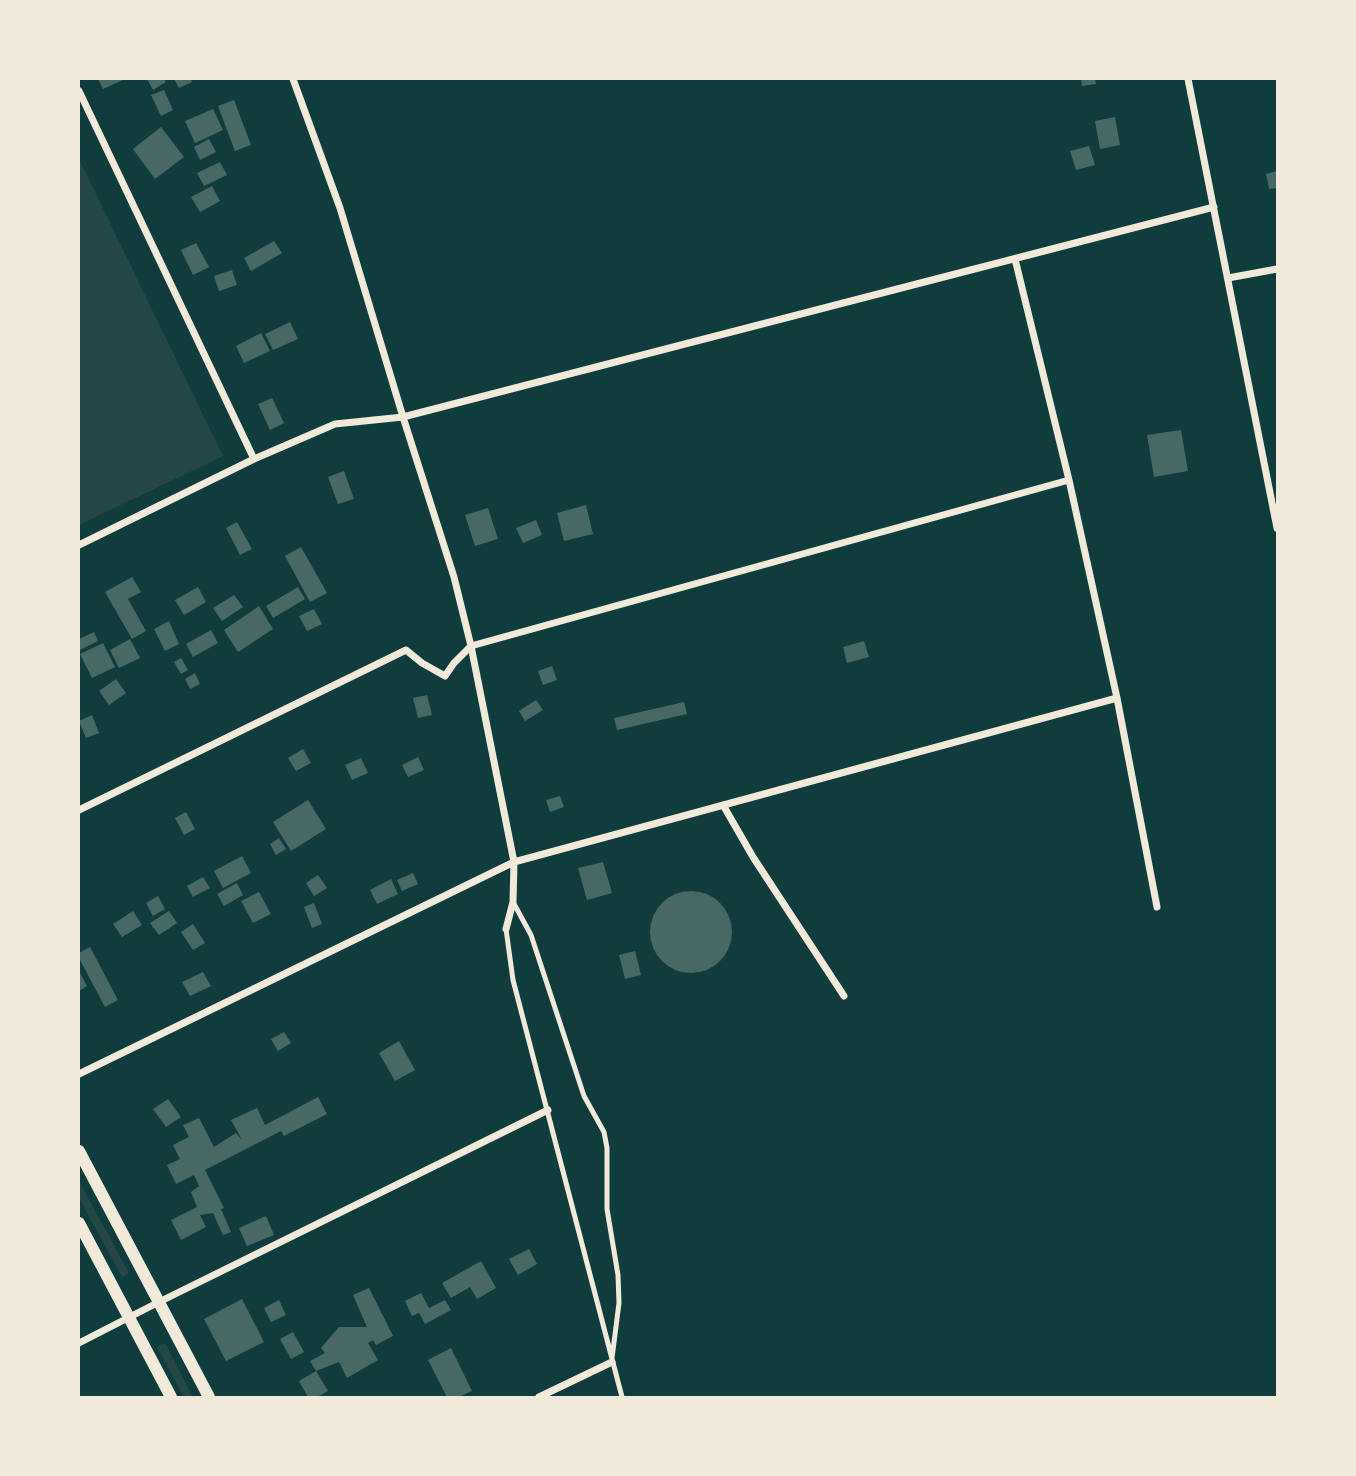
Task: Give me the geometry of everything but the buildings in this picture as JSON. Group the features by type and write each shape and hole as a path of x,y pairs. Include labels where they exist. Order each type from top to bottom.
{"street":[{"path":"293,79 340,208 448,555 471,646 514,862 513,901 506,929"},
{"path":"1188,79 1277,528"},
{"path":"79,91 254,459"},
{"path":"79,545 254,459 335,424 403,417 1214,207"},
{"path":"1015,259 1069,480 1117,698 1157,907"},
{"path":"1228,278 1277,269"},
{"path":"79,810 406,650 445,676 471,646 1069,480"},
{"path":"79,1074 514,862 1117,698"},
{"path":"723,805 752,857 844,996"},
{"path":"79,1343 548,1110"},
{"path":"79,1151 209,1397"},
{"path":"79,1223 171,1397"},
{"path":"539,1397 612,1362"}],"lane":[{"path":"513,901 531,935 584,1096 604,1132 607,1148 607,1209 618,1275 619,1303 612,1362"},
{"path":"506,929 513,980 622,1397"}],"shaded area":[{"path":"79,159 223,456 79,525"},
{"path":"79,1181 129,1273 122,1277 79,1198"},
{"path":"165,1343 193,1397 184,1397 157,1347"}]}
